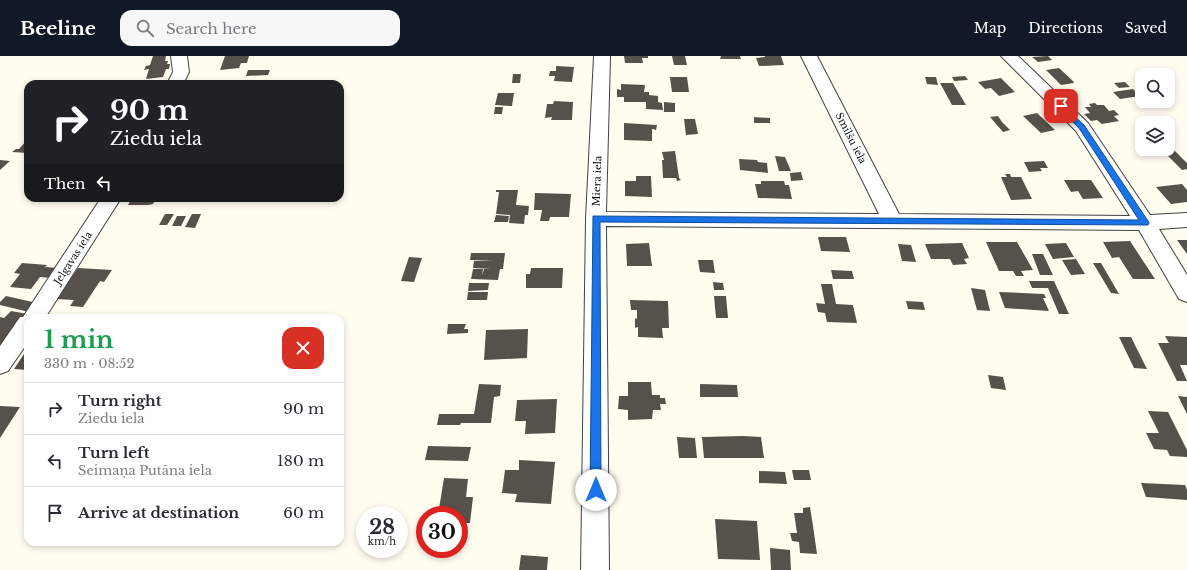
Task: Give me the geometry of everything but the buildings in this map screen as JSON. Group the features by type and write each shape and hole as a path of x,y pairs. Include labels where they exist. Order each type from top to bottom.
{"street":[{"path":"177,80 181,72 179,56"},
{"name":"Miera iela","path":"595,570 596,218 602,56"},
{"name":"Smilšu iela","path":"809,56 892,220"},
{"path":"1009,56 1082,127 1145,223 1187,293"},
{"name":"Jelgavas iela","path":"35,314 109,202"},
{"path":"596,218 1145,223 1187,220"},
{"path":"0,364 24,330"}],"route":[{"path":"596,490 596,218 1145,223 1082,127 1061,106"}]}
